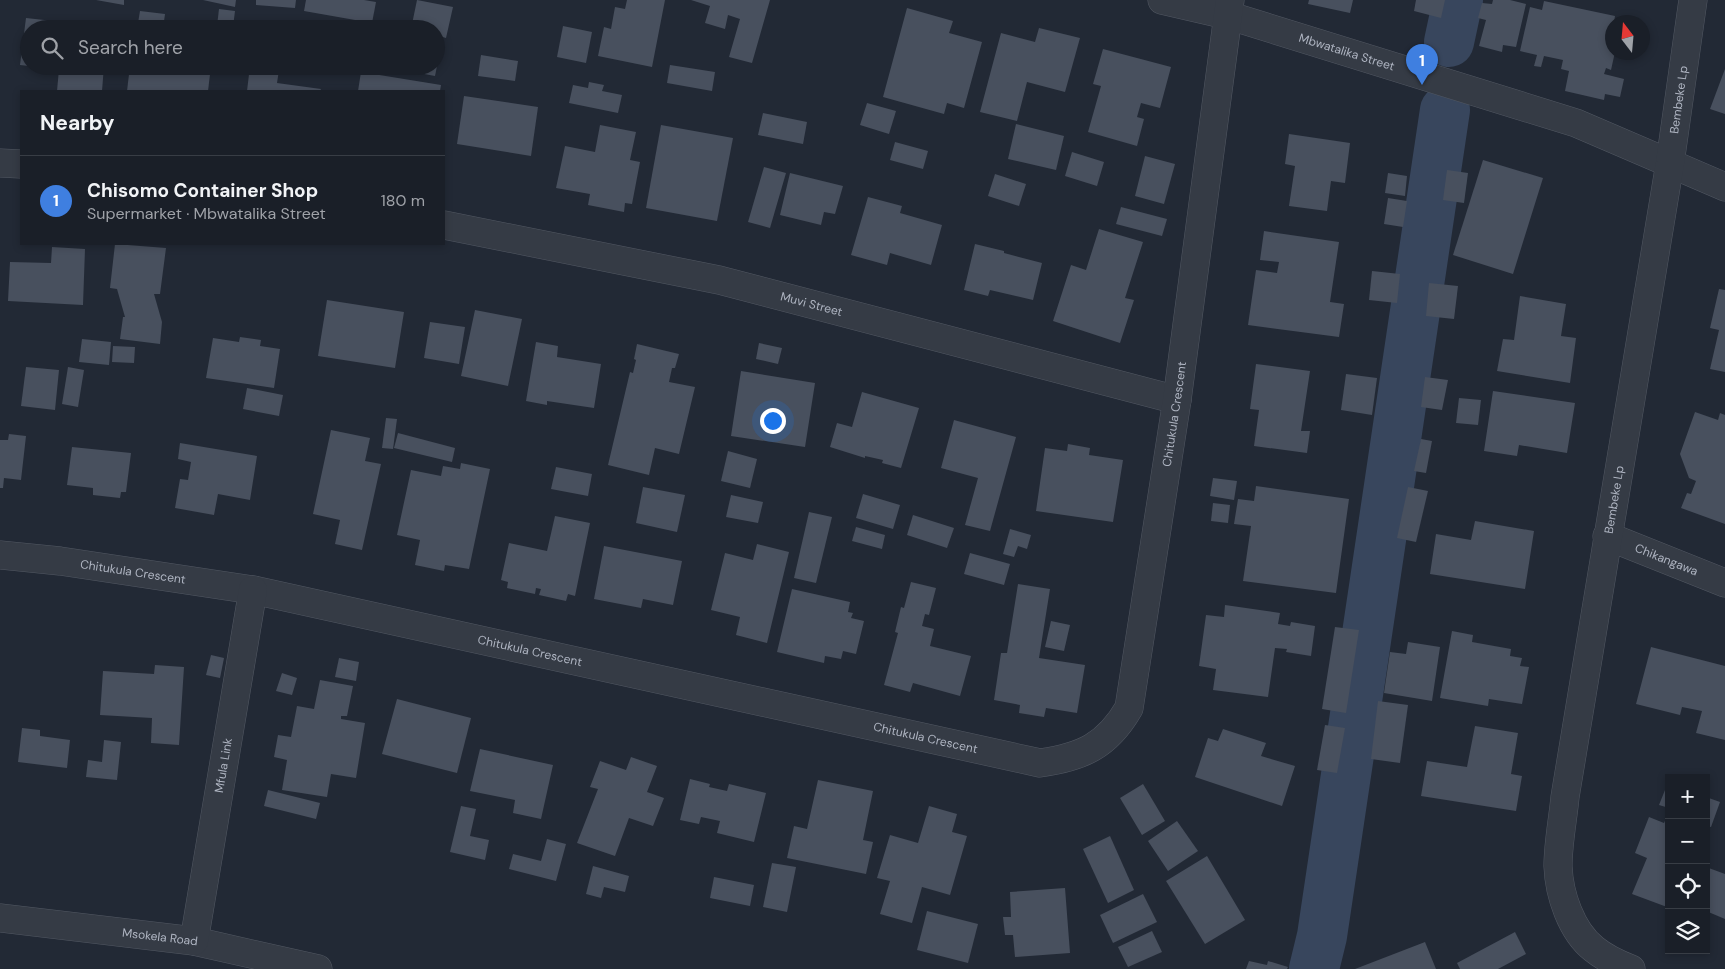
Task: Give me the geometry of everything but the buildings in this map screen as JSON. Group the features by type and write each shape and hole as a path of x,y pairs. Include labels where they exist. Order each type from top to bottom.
{"street":[{"name":"Mbwatalika Street","path":"1162,0 1229,8 1576,123 1725,187"},
{"name":"Bembeke Lp","path":"1631,969 1614,962 1593,949 1583,937 1565,906 1560,888 1558,865 1565,796 1670,163 1693,0"},
{"name":"Chitukula Crescent","path":"0,554 60,561 253,590 1040,763 1060,760 1083,752 1103,740 1118,727 1129,708 1177,400 1229,8"},
{"path":"0,162 20,164"},
{"name":"Muvi Street","path":"445,225 719,280 1177,400"},
{"name":"Chikangawa","path":"1608,536 1725,583"},
{"name":"Mfula Link","path":"194,941 253,590"},
{"name":"Msokela Road","path":"0,918 194,941 318,969"}],"waterway":[{"path":"1449,42 1458,0"},
{"path":"1314,969 1322,936 1445,110"}],"place":[{"name":"Chisomo Container Shop","path":"1422,85"}]}
